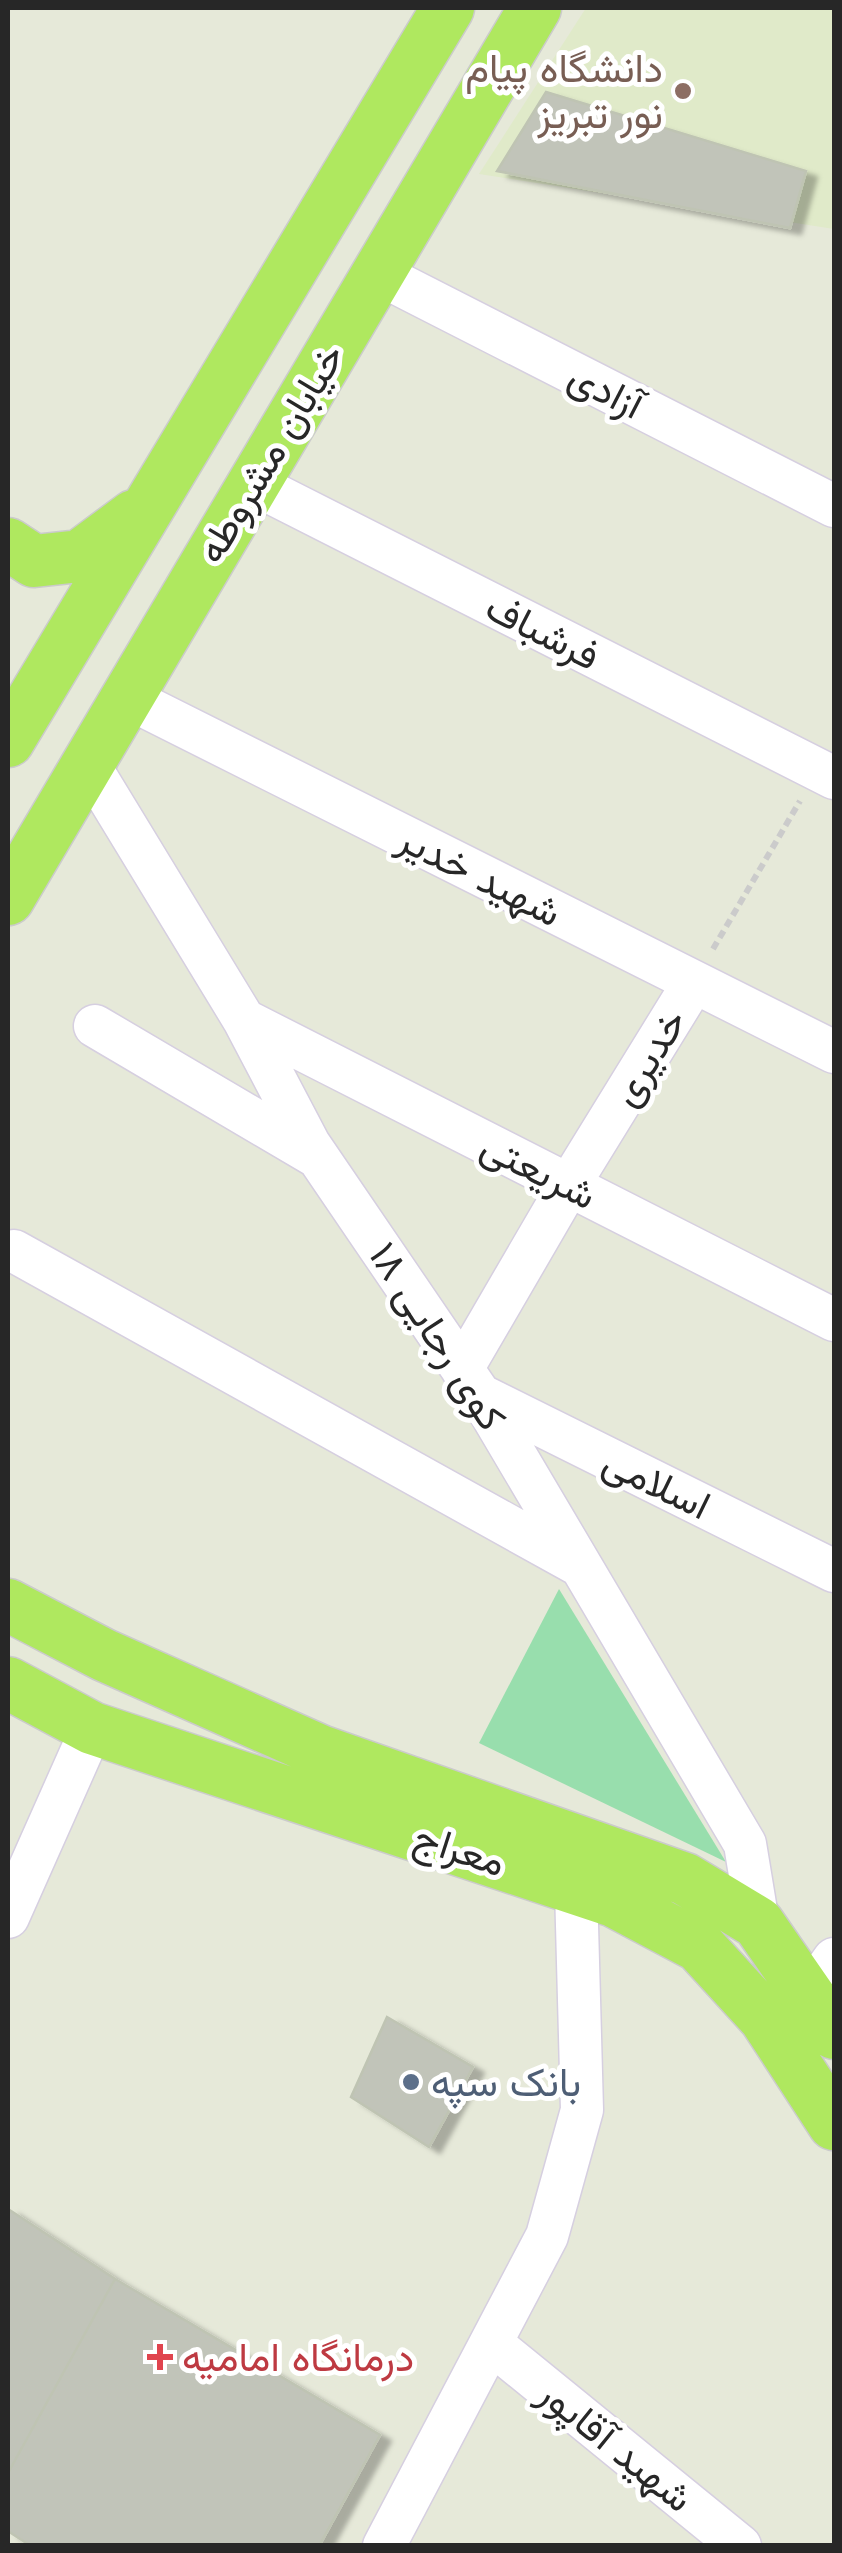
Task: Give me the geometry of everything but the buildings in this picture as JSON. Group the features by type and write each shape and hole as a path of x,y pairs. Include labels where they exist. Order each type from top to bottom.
{"main road":[{"name":"خیابان مشروطه","path":"8,741 448,8"},
{"name":"خیابان مشروطه","path":"8,899 535,8"},
{"path":"8,544 34,561 80,556 151,503"},
{"name":"معراج","path":"8,1605 104,1655 320,1751 685,1879 758,1923 826,1995"},
{"name":"معراج","path":"8,1683 92,1728 614,1901 700,1946 766,2018 834,2124"}],"street":[{"name":"آزادی","path":"377,273 834,506"},
{"name":"فرشباف","path":"252,483 826,774"},
{"name":"شهید خدیر","path":"126,697 834,1052"},
{"name":"کوی رجایی ۱۸","path":"87,762 244,1020 319,1158 471,1382 745,1844 758,1923"},
{"name":"خدیری","path":"471,1382 569,1185 694,982"},
{"name":"شریعتی","path":"244,1020 834,1320"},
{"path":"94,1026 319,1158"},
{"path":"14,1251 578,1564"},
{"name":"اسلامی","path":"471,1382 834,1571"},
{"path":"8,1916 92,1728"},
{"path":"384,2546 547,2236 582,2110 576,1888"},
{"name":"شهید آقاپور","path":"492,2344 740,2546"}],"path":[{"name":"خدیری","path":"694,982 826,774"}],"shaded area":[{"name":"دانشگاه پیام نور تبریز","path":"586,8 834,8 834,229 479,174"}],"green space":[{"path":"559,1589 726,1862 479,1743"}],"place":[{"name":"دانشگاه پیام نور تبریز","path":"683,91"},
{"name":"بانک سپه","path":"411,2082"},
{"name":"درمانگاه امامیه","path":"160,2357"}]}
